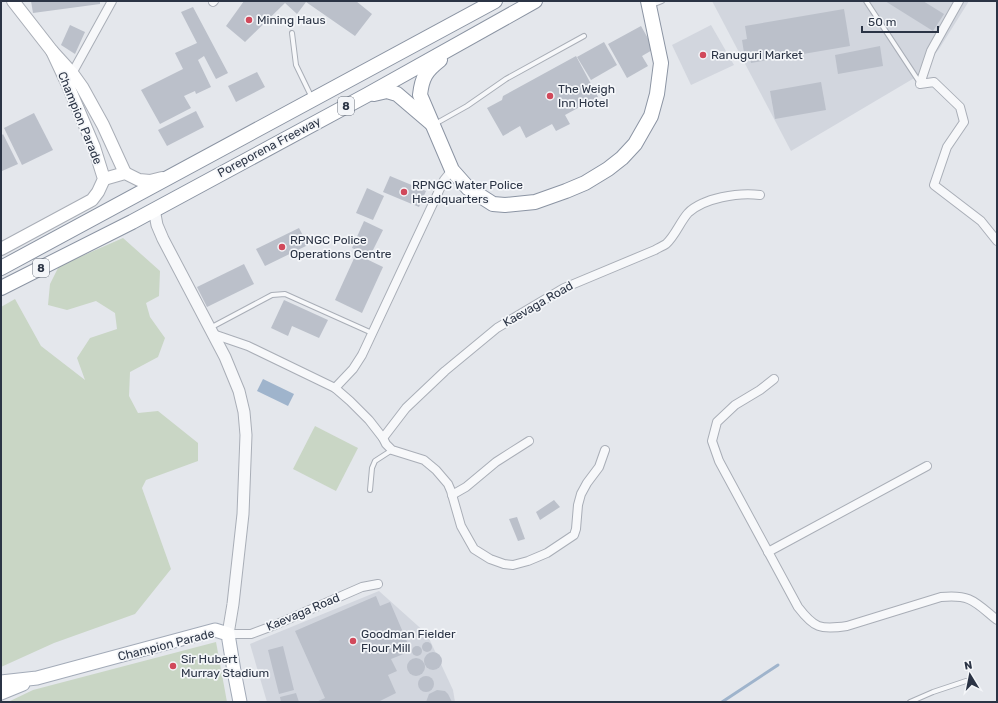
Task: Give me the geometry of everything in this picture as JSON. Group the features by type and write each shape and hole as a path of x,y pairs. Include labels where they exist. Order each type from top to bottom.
{"highway":[{"name":"Poreporena Freeway","path":"1,268 495,1"},
{"name":"Poreporena Freeway","path":"1,288 154,209 367,95 535,1"},
{"path":"460,43 431,67 422,82 420,95 452,170 468,188 493,204 513,205 536,202 585,183 608,169 622,158 635,144 651,116 658,88 661,62 654,3"},
{"path":"367,95 387,91 397,94 433,125"}],"main road":[{"name":"Champion Parade","path":"13,1 52,51 70,78 91,101 125,173"},
{"name":"Champion Parade","path":"1,249 92,200 98,192 104,179 70,78"},
{"path":"104,179 125,173 139,180 150,181 177,174"},
{"name":"Champion Parade","path":"1,693 38,678 215,630 228,634 240,702"},
{"name":"Champion Parade","path":"1,682 38,678"}],"street":[{"path":"70,78 112,1"},
{"path":"959,1 931,51 920,84 934,82 960,107 964,122 947,148 934,185 981,221 997,241"},
{"path":"335,388 353,369 362,355 444,180 452,170"},
{"name":"Kaevaga Road","path":"383,438 406,408 445,371 497,328 564,288 655,250 667,243 688,213 701,205 723,197 750,194 760,195"},
{"path":"154,209 157,225 163,239 225,357 239,391 244,412 246,435 243,514 233,604 228,634"},
{"path":"212,331 248,346 335,388 369,420 392,450 424,460 430,464 448,484 461,526 474,549 490,559 504,564 513,566 528,561 547,552 574,535 576,532 578,505 581,494 599,467 605,450"},
{"path":"774,379 760,390 735,405 717,422 712,441 719,461 798,607 807,620 819,627 834,628 847,626 941,597 956,596 971,599 997,620"},
{"path":"452,495 466,487 496,462 529,440"},
{"path":"768,552 927,466"},
{"name":"Kaevaga Road","path":"228,634 251,634 362,588 378,584"}],"lane":[{"path":"866,1 920,84"},
{"path":"292,33 296,65 313,100"},
{"path":"433,125 467,106 506,79 584,36"},
{"path":"212,331 272,295 285,294 372,333"},
{"path":"370,490 372,468 375,461 392,450"},
{"path":"910,702 933,692 966,681"}],"shaded area":[{"path":"712,1 969,1 939,49 916,77 791,151"},
{"name":"Ranuguri Market","path":"711,25 734,65 691,85 672,45"},
{"name":"Goodman Fielder Flour Mill","path":"379,591 427,634 453,690 455,702 267,702 250,644"}],"green space":[{"path":"123,238 160,271 159,296 146,303 150,317 165,338 158,357 130,372 129,396 138,413 158,411 198,443 198,461 146,480 142,488 171,569 135,614 54,643 1,667 1,307 15,299 41,346 85,380 77,358 90,338 117,329 115,313 96,301 67,310 48,305 50,284 59,266"},
{"path":"315,426 358,448 336,491 293,469"},
{"name":"Sir Hubert Murray Stadium","path":"216,642 227,702 8,702 33,690"}],"water":[{"path":"263,379 294,394 288,406 257,391"}],"building":[{"path":"31,1 100,1 100,4 33,13"},
{"name":"Mining Haus","path":"244,1 356,1 372,14 355,36 306,2 297,14 285,3 245,42 226,26"},
{"path":"885,1 923,1 944,14 933,31"},
{"path":"193,7 228,73 216,79 204,56 198,60 211,87 196,94 195,91 184,96 191,108 160,124 141,90 183,69 175,53 197,43 181,12"},
{"path":"844,9 850,46 751,63 750,58 745,59 742,40 747,39 745,26"},
{"path":"70,25 85,32 75,54 61,45"},
{"path":"641,26 654,49 642,56 648,66 627,78 608,44"},
{"path":"604,42 617,65 591,80 577,57"},
{"path":"880,46 883,66 838,74 835,55"},
{"name":"The Weigh Inn Hotel","path":"576,56 598,97 565,115 570,124 556,131 552,124 526,138 520,126 503,136 487,108 502,100 503,96"},
{"path":"257,72 265,87 236,102 228,86"},
{"path":"821,82 826,110 775,119 770,91"},
{"path":"196,111 204,127 167,146 158,130"},
{"path":"34,113 53,150 22,165 4,128"},
{"path":"3,134 18,164 2,171 1,136"},
{"name":"RPNGC Water Police Headquarters","path":"390,176 426,191 419,207 383,192"},
{"path":"367,188 384,196 373,220 356,213"},
{"path":"364,221 383,230 370,256 352,248"},
{"name":"RPNGC Police Operations Centre","path":"299,228 308,245 265,266 256,249"},
{"path":"356,254 383,267 362,313 335,300"},
{"path":"244,264 254,284 207,307 197,287"},
{"path":"284,300 328,320 319,338 292,326 288,336 271,328"},
{"path":"554,500 560,507 540,520 536,512"},
{"path":"517,517 525,539 518,541 509,519"},
{"name":"Goodman Fielder Flour Mill","path":"376,596 380,606 390,602 411,651 391,659 397,671 388,675 396,693 378,702 316,702 325,698 295,631"},
{"path":"427,642 432,647 427,652 422,647"},
{"path":"283,646 294,690 279,694 268,650"},
{"path":"415,646 419,646 421,647 421,655 415,656 412,653 412,649"},
{"path":"433,652 439,655 442,661 439,667 433,670 427,667 424,661 427,655"},
{"path":"416,658 422,661 425,667 422,673 416,676 410,673 407,667 410,661"},
{"path":"423,676 429,676 434,681 432,690 429,692 423,692 418,687 418,681"},
{"path":"437,690 445,691 452,702 426,702 429,694"},
{"path":"296,693 299,702 281,702 280,697"}],"waterway":[{"path":"722,702 778,665"}],"place":[{"name":"Mining Haus","path":"249,20"},
{"name":"Ranuguri Market","path":"703,55"},
{"name":"The Weigh Inn Hotel","path":"550,96"},
{"name":"RPNGC Water Police Headquarters","path":"404,192"},
{"name":"RPNGC Police Operations Centre","path":"282,247"},
{"name":"Goodman Fielder Flour Mill","path":"353,641"},
{"name":"Sir Hubert Murray Stadium","path":"173,666"}]}
